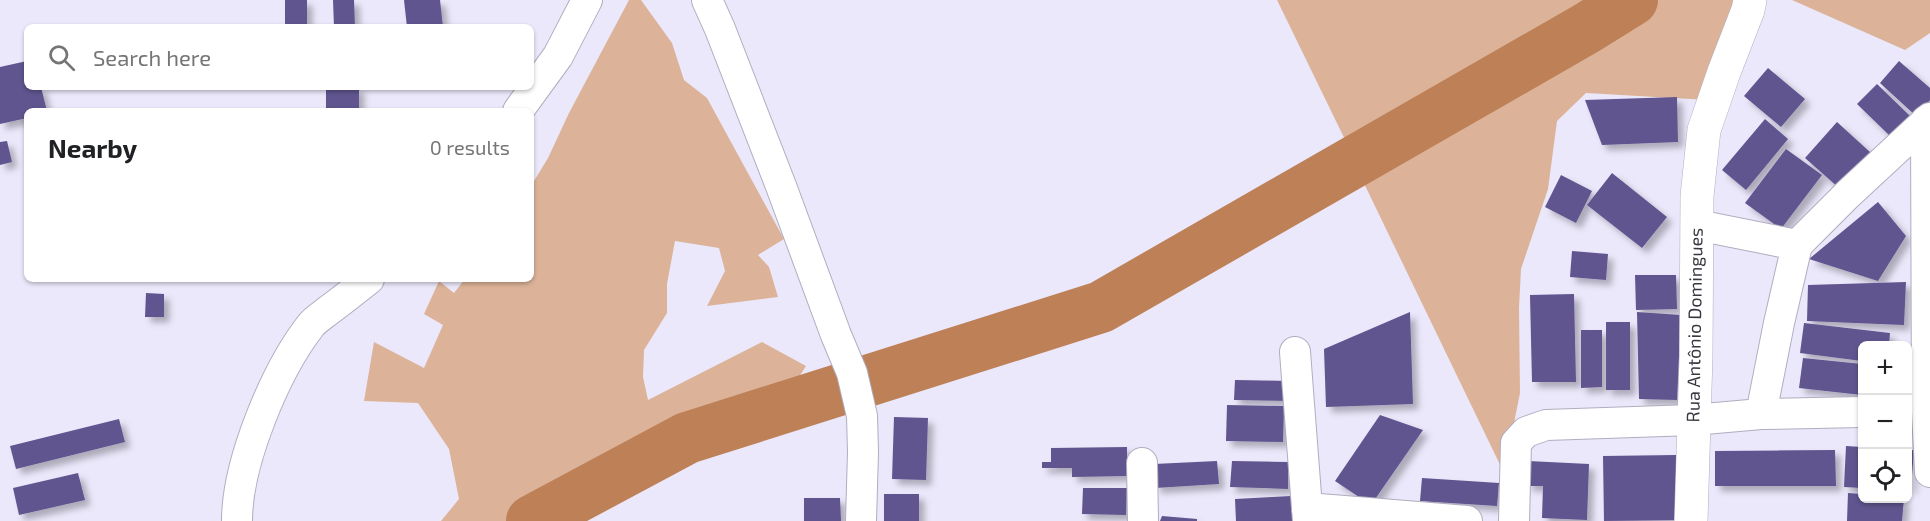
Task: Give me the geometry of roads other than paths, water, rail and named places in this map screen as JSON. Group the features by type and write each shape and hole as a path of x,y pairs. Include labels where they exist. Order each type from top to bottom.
{"street":[{"path":"534,89 558,56 587,0"},
{"path":"707,0 852,374 862,416 861,521"},
{"name":"Rua Antônio Domingues","path":"1691,521 1696,356 1697,196 1704,130 1750,0"},
{"path":"520,108 533,90"},
{"path":"1761,414 1797,245 1928,120"},
{"path":"1928,120 1922,411 1930,472"},
{"path":"1697,225 1797,245"},
{"path":"237,521 239,490 251,444 278,380 313,323 365,282"},
{"path":"1295,352 1307,514 1467,521"},
{"path":"1514,521 1516,443 1526,432 1546,425 1693,420 1761,414 1858,412"},
{"path":"1142,463 1143,521"}],"waterway":[{"path":"532,521 687,438 1101,307 1632,0"}]}
